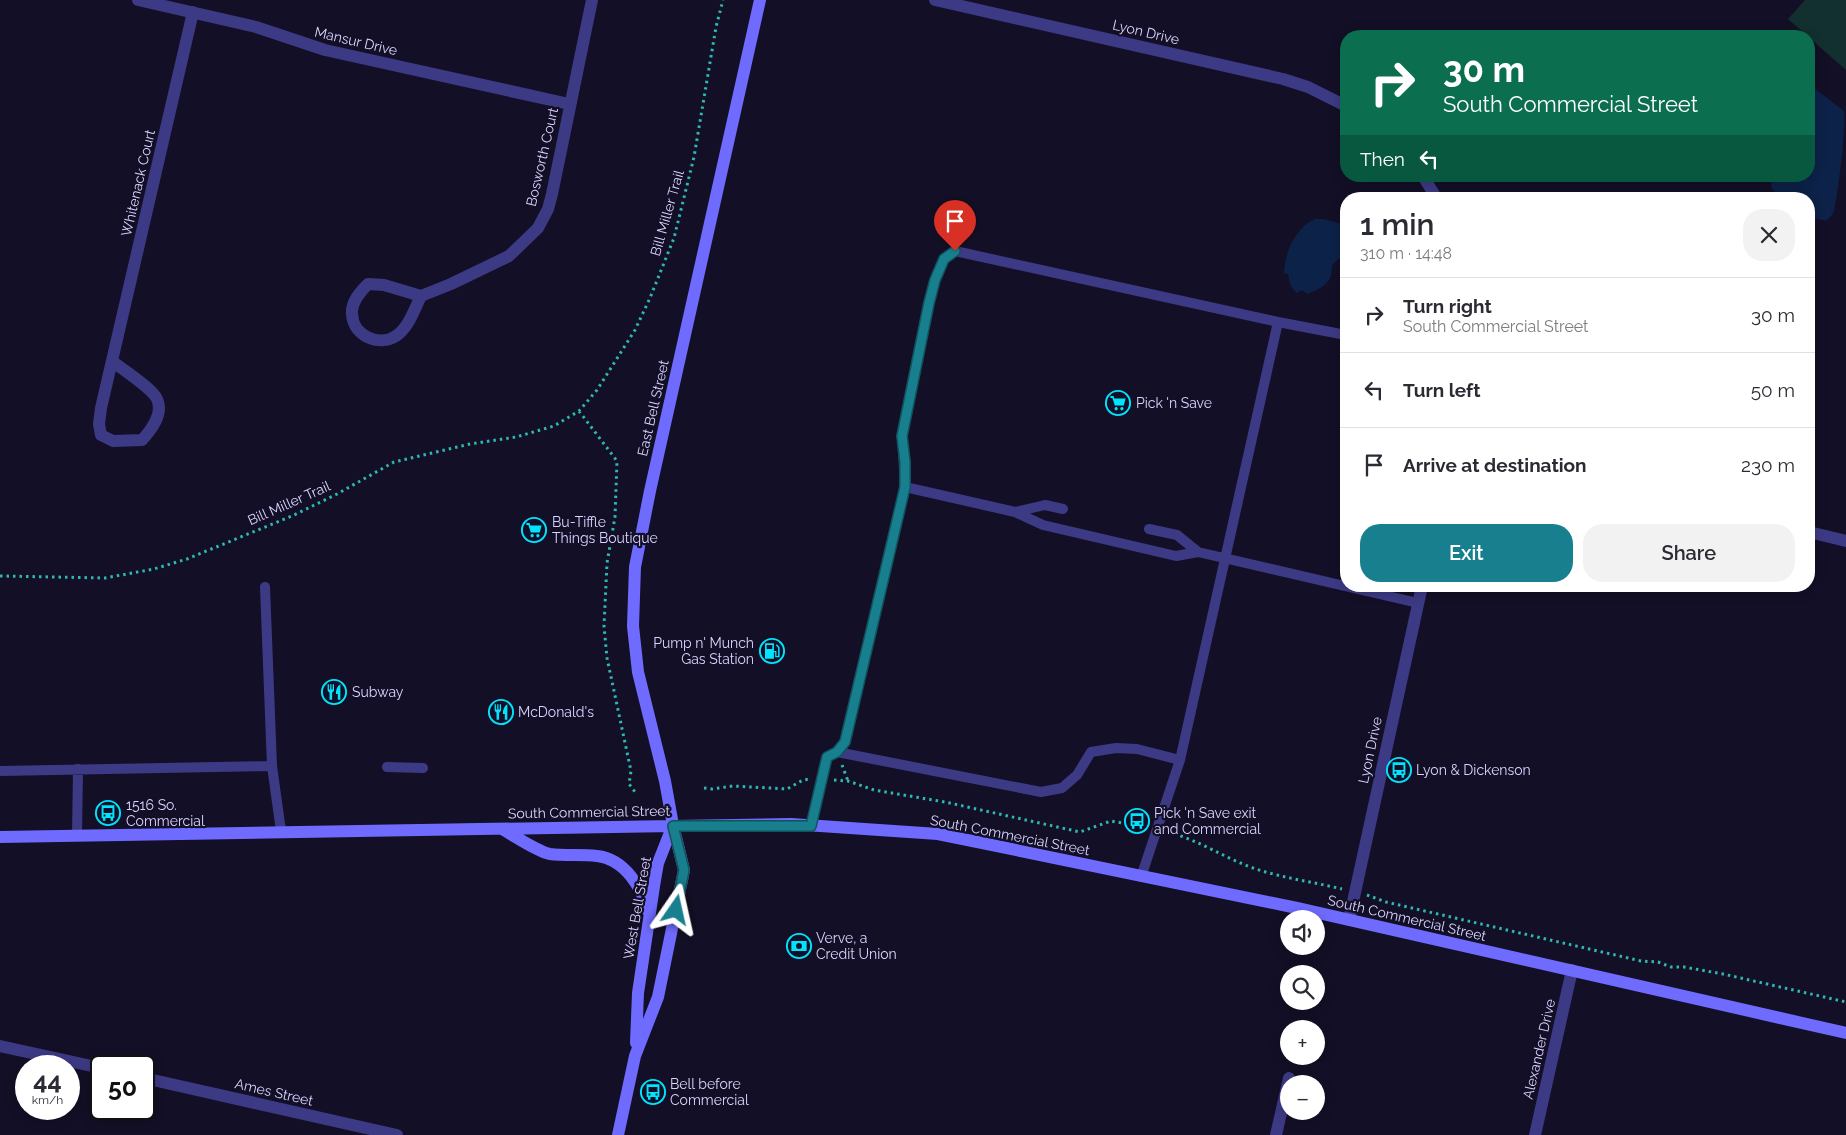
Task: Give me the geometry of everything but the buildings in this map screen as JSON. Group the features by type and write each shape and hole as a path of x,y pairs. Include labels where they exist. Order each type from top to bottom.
{"main road":[{"name":"East Bell Street","path":"673,826 665,781 646,711 638,672 633,626 635,567 652,482 760,0"},
{"name":"South Commercial Street","path":"0,837 673,826 811,826 938,834 1349,920 1846,1033"},
{"name":"West Bell Street","path":"635,1056 638,993 649,915 658,863 673,826"},
{"name":"West Bell Street","path":"618,1135 635,1056 658,997 684,870 673,826"},
{"path":"499,828 548,854 598,856 612,862 629,874 637,885 645,899 649,915"}],"street":[{"name":"Mansur Drive","path":"138,0 256,27 325,50 570,104"},
{"name":"Bosworth Court","path":"421,296 509,256 538,228 548,209 552,194 592,0"},
{"name":"Lyon Drive","path":"934,0 1283,78 1308,87 1340,103"},
{"name":"Whitenack Court","path":"112,361 146,387 157,398 159,412 152,429 142,440 113,441 101,435 99,424 101,408 193,12"},
{"path":"368,284 384,285 421,296 409,322 396,336 384,340 372,340 363,335 354,325 351,314 354,302 359,292 368,284"},
{"path":"1815,533 1846,541"},
{"name":"Lyon Drive","path":"1349,920 1421,592"},
{"name":"Alexander Drive","path":"1535,1135 1572,970"},
{"path":"0,1046 90,1066"},
{"name":"Ames Street","path":"155,1080 397,1135"},
{"path":"1276,1135 1280,1117"}],"lane":[{"path":"811,826 827,757 837,752 845,742 905,487 902,436 929,303 935,280 944,259 955,251 1340,334"},
{"path":"1141,876 1180,760 1278,322"},
{"path":"905,487 1016,512 1043,524 1176,556 1198,552"},
{"path":"1016,512 1045,505 1063,509"},
{"path":"1150,529 1177,536 1198,552 1340,586"},
{"path":"264,587 272,766 280,831"},
{"path":"1367,592 1418,604"},
{"path":"837,752 1041,792 1062,788 1077,775 1091,752 1116,748 1137,749 1180,760"},
{"path":"0,771 272,766"},
{"path":"387,767 423,768"},
{"path":"77,835 78,769"}],"path":[{"name":"Bill Miller Trail","path":"0,576 105,578 154,569 188,559 292,516 337,494 394,462 470,444 516,437 554,426 580,411 597,390 635,330 674,238 694,157 716,27 723,0"},
{"path":"580,411 618,461 615,517 607,563 604,626 607,658 631,771 629,784 635,792"},
{"path":"704,788 712,789 733,786 787,789 803,780 848,781 874,790 945,802 1080,832 1111,821 1156,829 1183,836 1256,869 1376,897 1386,902 1641,961 1658,962 1671,967 1684,967 1716,973 1846,1002"}],"green space":[{"path":"1805,0 1846,0 1846,70 1815,43 1815,30 1801,30 1788,19"}],"water":[{"path":"1815,89 1844,111 1843,144 1833,214 1826,221 1815,218 1815,192 1775,192 1771,187 1771,182 1815,182"},
{"path":"1315,219 1323,219 1340,223 1340,258 1333,264 1331,276 1327,282 1308,294 1301,290 1297,293 1291,285 1288,274 1284,273 1286,257 1292,242 1308,223"}],"place":[{"name":"Pick 'n Save","path":"1118,403"},
{"name":"Bu-Tiffle Things Boutique","path":"534,530"},
{"name":"Pump n' Munch Gas Station","path":"772,651"},
{"name":"Subway","path":"334,692"},
{"name":"McDonald's","path":"501,712"},
{"name":"Lyon & Dickenson","path":"1399,770"},
{"name":"1516 So. Commercial","path":"108,813"},
{"name":"Pick 'n Save exit and Commercial","path":"1137,821"},
{"name":"Verve, a Credit Union","path":"799,946"},
{"name":"Bell before Commercial","path":"653,1092"}],"route":[{"path":"676,910 684,870 673,826 791,824 811,826 827,757 837,752 845,742 905,487 902,436 929,303 935,280 944,259 955,251"}]}
